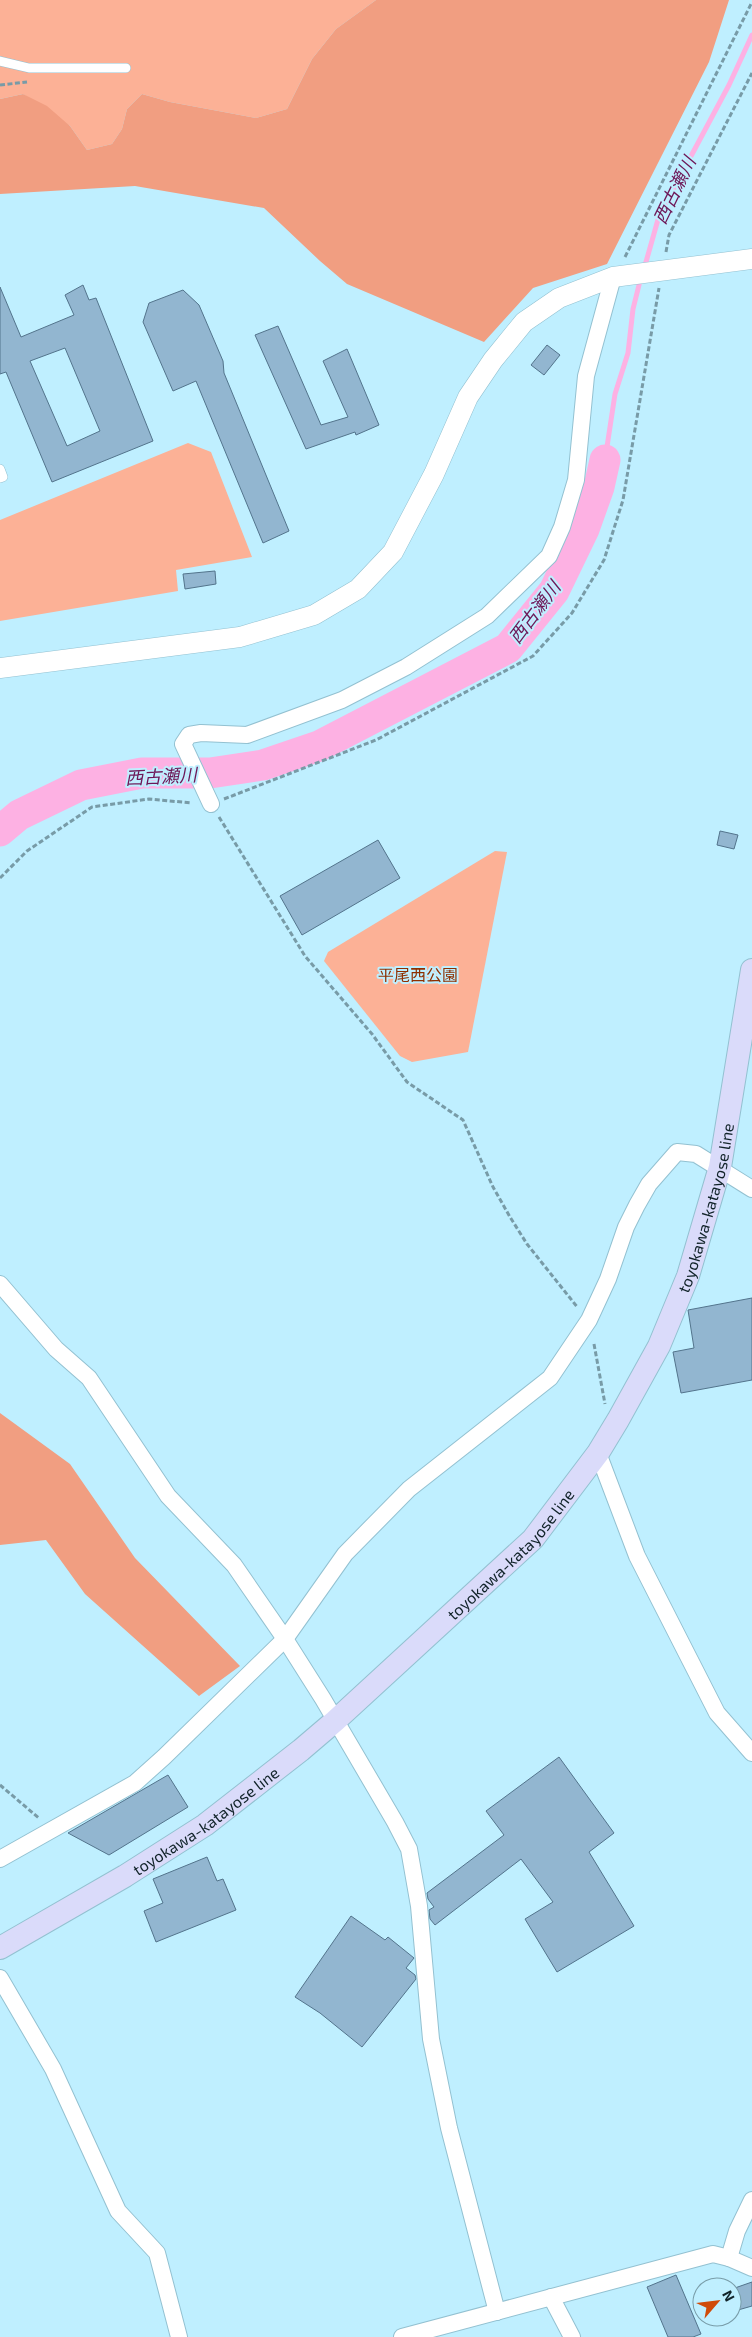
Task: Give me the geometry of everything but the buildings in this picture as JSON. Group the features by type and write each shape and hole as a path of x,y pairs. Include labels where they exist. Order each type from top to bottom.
{"main road":[{"name":"toyokawa-katayose line","path":"0,1948 125,1876 205,1825 301,1750 336,1720 532,1539 598,1453 618,1420 660,1346 688,1276 720,1167 752,970"}],"street":[{"path":"0,668 240,637 314,615 358,589 393,552 434,474 468,397 493,360 524,322 559,298 621,277 752,259"},
{"path":"211,804 183,744 189,735 201,733 247,735 342,700 406,667 487,616 549,556 562,527 576,480 586,376 621,277"},
{"path":"0,1859 135,1783 285,1638 345,1554 409,1488 550,1378 589,1320 608,1279 626,1227 637,1205 649,1184 676,1152 696,1154 720,1167 752,1189"},
{"path":"0,1284 56,1349 89,1378 168,1496 234,1565 285,1638 396,1822 409,1849 419,1906 431,2040 449,2128 497,2312"},
{"path":"598,1453 637,1556 716,1713 752,1753"},
{"path":"0,1978 53,2069 118,2211 158,2253 179,2337"},
{"path":"729,2258 737,2231 752,2200"},
{"path":"402,2337 423,2334 551,2297 713,2254 729,2258 752,2268"},
{"path":"551,2297 572,2337"}],"lane":[{"path":"0,61 29,68 126,68"},
{"path":"0,469 3,477 0,478"}],"path":[{"path":"621,277 752,2"},
{"path":"669,235 752,73"},
{"path":"0,878 27,851 92,807 148,799 211,804 305,956 372,1034 407,1082 463,1120 493,1187 510,1217 567,1296 589,1320 604,1402 618,1420"},
{"path":"0,1785 54,1830"}],"green space":[{"path":"0,0 376,0 336,29 312,59 287,109 256,118 170,102 142,94 127,109 122,129 112,144 87,150 70,126 23,94 0,99"},
{"path":"188,443 211,452 252,557 176,570 178,591 0,621 0,520"},
{"name":"平尾西公園","path":"495,851 507,852 468,1052 412,1062 400,1056 324,961 328,952"}],"shaded area":[{"path":"376,0 729,0 709,62 607,264 533,288 484,342 347,284 264,208 135,186 0,194 0,99 23,94 47,106 70,126 87,150 112,144 122,129 127,109 142,94 170,102 256,118 287,109 312,59 336,29"},
{"path":"0,1413 70,1464 135,1558 240,1666 199,1696 85,1594 46,1540 0,1545"}],"waterway":[{"name":"西古瀬川","path":"644,269 659,216 729,85 752,35"},
{"name":"西古瀬川","path":"605,460 615,394 628,353 633,309 641,277"},
{"name":"西古瀬川","path":"0,831 19,815 81,785 142,773 210,773 263,765 319,746 508,648 554,591 584,529 599,487 605,460"}]}
